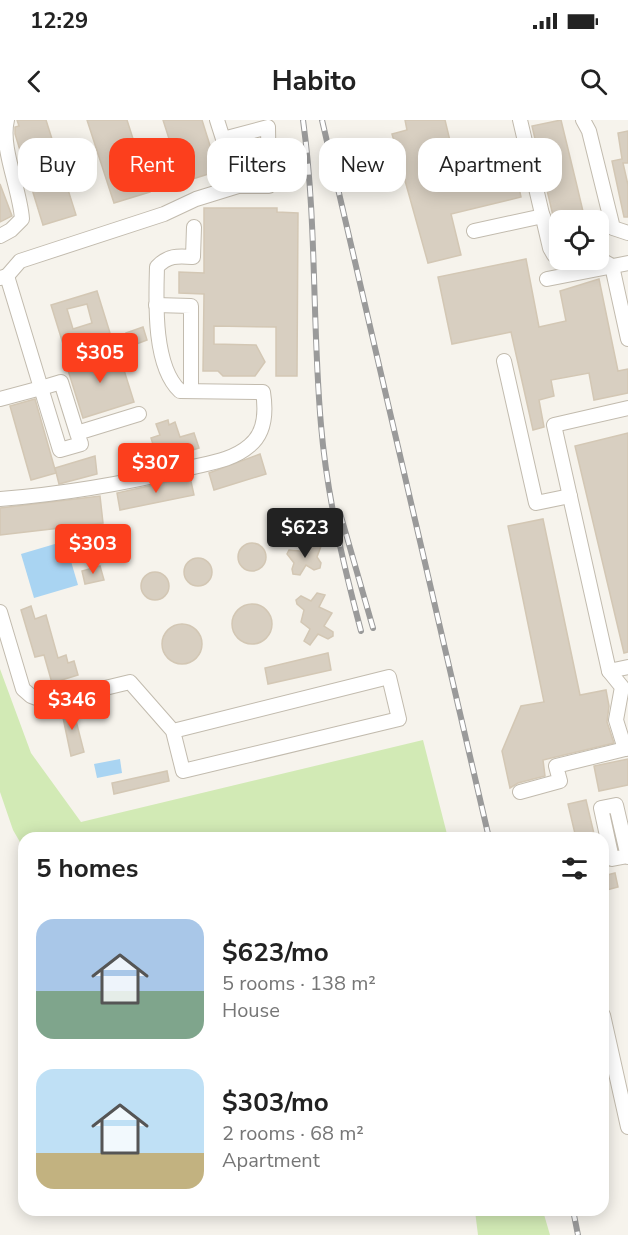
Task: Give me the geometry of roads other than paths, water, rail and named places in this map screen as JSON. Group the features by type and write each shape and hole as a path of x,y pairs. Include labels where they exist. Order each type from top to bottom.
{"lane":[{"path":"218,120 224,138"},
{"path":"520,120 549,243"},
{"path":"583,120 589,130 614,228 628,233"},
{"path":"0,236 11,230 22,219 20,198 4,124"},
{"path":"228,138 268,127 268,138"},
{"path":"0,399 40,388 61,382 81,444 60,450 40,388 3,277 20,261 164,214 196,199 219,192"},
{"path":"474,231 543,216"},
{"path":"0,498 77,492 174,472 238,453 259,436 264,423 263,392 180,391 169,375 156,327 157,267 164,259 193,257 194,227"},
{"path":"547,279 628,263"},
{"path":"609,264 612,266 628,339"},
{"path":"156,305 191,306 191,391"},
{"path":"504,361 536,503 570,496"},
{"path":"520,792 560,781 556,766 627,749 616,720 622,687 609,671 554,425 628,408"},
{"path":"77,433 139,414"},
{"path":"0,612 23,689 31,696 47,702 130,682 173,730 183,771 399,718 389,677 173,730"},
{"path":"609,671 628,667"},
{"path":"609,1043 628,1127"}],"water":[{"path":"65,541 78,585 34,598 21,554"},
{"path":"120,759 122,773 97,778 94,764"}],"railway":[{"path":"303,120 310,196 318,387 327,478 336,529 361,631"},
{"path":"322,120 488,832"},
{"path":"340,513 373,628"},
{"path":"574,1216 578,1235"}]}
